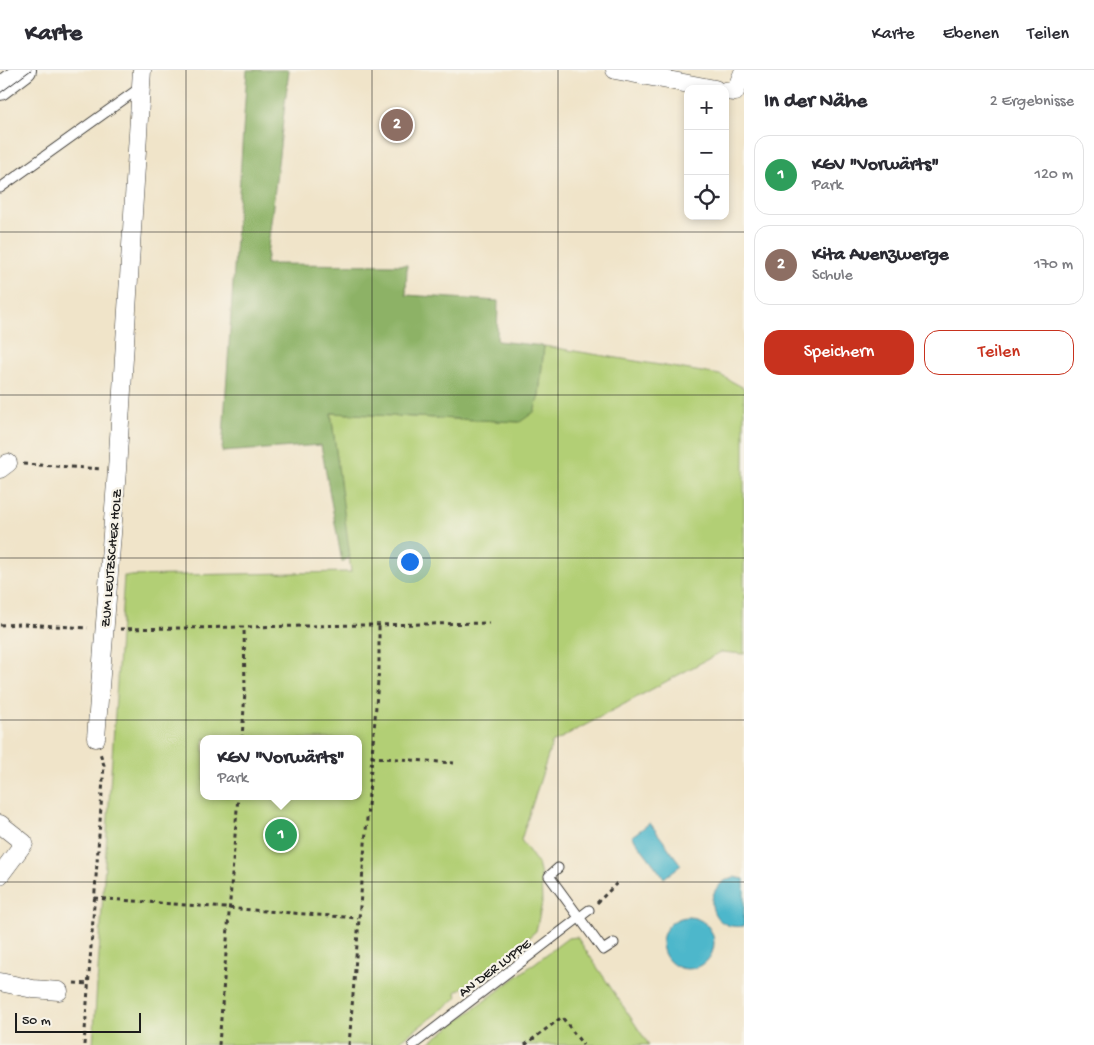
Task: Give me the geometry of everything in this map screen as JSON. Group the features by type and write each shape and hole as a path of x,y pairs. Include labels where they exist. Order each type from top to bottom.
{"street":[{"path":"614,70 693,85"},
{"path":"729,91 734,92 744,70"},
{"path":"0,89 24,71"},
{"name":"ZUM LEUTZSCHER HOLZ","path":"96,738 111,634 117,470 141,79"},
{"path":"0,824 24,843 0,875"},
{"path":"0,982 62,987"}],"lane":[{"path":"0,188 141,79"},
{"path":"558,868 549,876 579,920 603,950 614,943"},
{"name":"AN DER LUPPE","path":"413,1045 579,920 589,910"}],"path":[{"path":"4,466 117,470"},
{"path":"0,626 22,624 111,634 119,629 489,623"},
{"path":"348,1045 379,668 379,625"},
{"path":"242,735 245,691 244,627"},
{"path":"84,1045 104,765 96,738"},
{"path":"371,757 454,763"},
{"path":"219,1045 238,800"},
{"path":"589,910 618,882"},
{"path":"94,898 358,918"},
{"path":"62,987 88,984"},
{"path":"525,1045 562,1017 583,1045"}],"green space":[{"path":"247,70 289,70 266,264 407,265 406,295 498,301 497,341 544,346 539,396 534,412 520,422 331,413 350,557 342,562 321,445 222,452"},
{"path":"544,346 720,375 744,388 744,654 721,652 552,743 521,840 538,864 541,876 542,903 536,931 493,968 456,992 457,998 395,1045 93,1045 124,576 351,572 331,413 520,422 539,396"},
{"path":"577,937 649,1045 426,1045 568,938"}],"water":[{"path":"650,823 681,865 664,878 632,836"},
{"path":"734,877 744,879 744,926 732,926 722,922 712,908 712,898 716,890 723,882"},
{"path":"688,917 698,919 706,925 712,933 714,943 712,953 706,961 698,967 688,969 678,967 670,961 664,953 662,943 664,933 670,925 678,919"}],"tram line":[{"path":"0,93 31,70"}],"place":[{"name":"Kita Auenzwerge","path":"397,125"},
{"name":"KGV \"Vorwärts\"","path":"281,835"}]}
